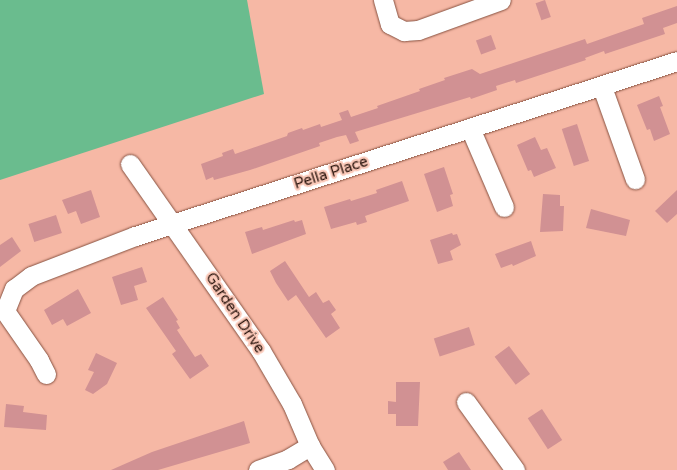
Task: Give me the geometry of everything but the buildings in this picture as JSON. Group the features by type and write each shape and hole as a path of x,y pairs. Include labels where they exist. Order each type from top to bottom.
{"street":[{"path":"383,0 390,24 404,31 418,30 501,0"},
{"name":"Pella Place","path":"46,374 39,360 5,311 14,289 31,276 94,251 174,224 677,61"},
{"path":"602,86 636,179"},
{"path":"470,128 504,207"},
{"name":"Garden Drive","path":"130,164 238,316 276,376 310,446 325,470"},
{"path":"466,402 515,470"},
{"path":"258,470 288,459 310,446"}],"green space":[{"path":"0,0 247,0 264,94 0,180"}]}
